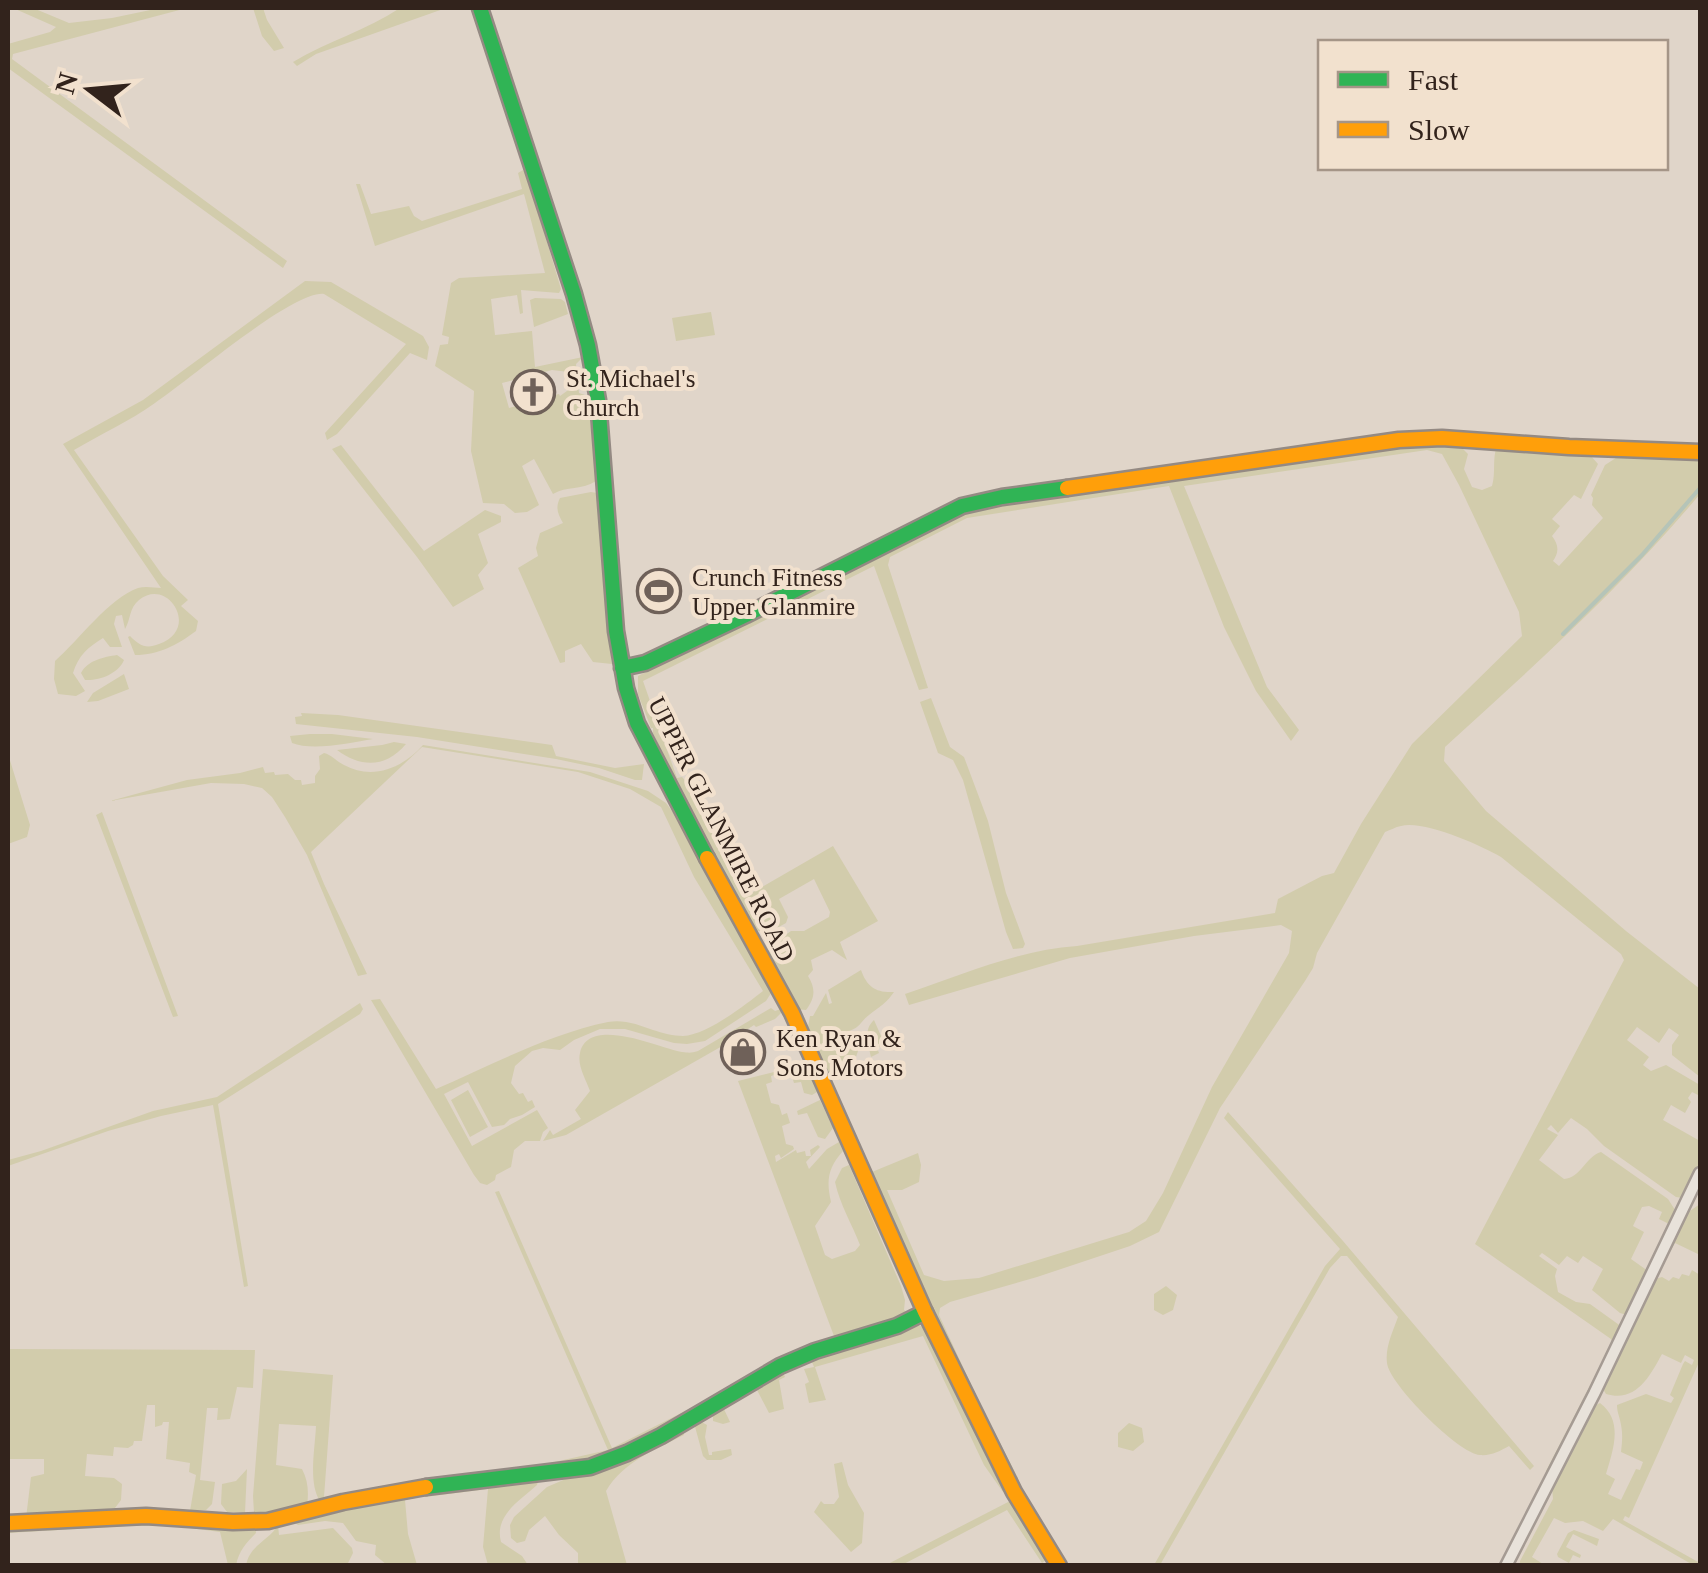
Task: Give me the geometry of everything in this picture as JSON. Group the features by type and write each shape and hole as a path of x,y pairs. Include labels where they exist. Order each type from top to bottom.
{"street":[{"name":"UPPER GLANMIRE ROAD","path":"480,8 574,291 596,378 616,631 631,707 644,739 792,1013 925,1312 1014,1492 1059,1566"},
{"path":"622,668 645,663 746,615 962,506 1002,497 1430,438 1700,452"},
{"path":"1506,1566 1700,1173"},
{"path":"8,1524 146,1516 268,1521 403,1490 590,1466 661,1436 780,1366 897,1326 925,1312"}],"shaded area":[{"path":"13,8 33,8 69,23 160,8 187,8 13,54 12,59 287,261 283,268 8,68 8,44 56,27"},
{"path":"253,8 263,8 284,48 274,51 262,36"},
{"path":"400,8 446,8 316,54 297,66 293,62 374,23"},
{"path":"523,170 561,289 559,293 521,290 520,314 517,295 491,299 495,335 532,331 535,367 583,357 576,364 577,373 552,370 502,383 509,408 560,396 578,383 579,393 588,396 596,481 553,494 534,459 522,466 539,505 515,513 504,504 483,503 471,451 474,391 435,366 440,345 448,344 449,337 442,335 451,283 459,278 545,273 524,194 375,246 356,184 360,184 371,214 409,206 422,221 522,189 518,173"},
{"path":"305,281 331,282 423,336 429,347 427,360 410,353 337,434 327,440 325,433 406,344 324,294 309,297 265,321 145,410 74,450 163,576 188,600 181,606 198,621 196,631 175,645 135,655 128,637 150,646 171,637 178,628 176,608 160,595 150,594 133,606 125,629 122,615 116,616 114,624 122,647 110,647 103,638 78,662 73,673 85,691 76,696 58,694 55,661 127,593 141,587 161,588 63,444 143,400"},
{"path":"561,299 568,314 534,327 530,300"},
{"path":"711,312 715,335 676,341 672,318"},
{"path":"1457,443 1468,454 1464,469 1472,487 1482,490 1492,486 1497,446 1591,456 1598,464 1581,499 1574,495 1552,519 1560,526 1552,536 1557,549 1553,561 1559,566 1603,518 1592,505 1591,495 1605,465 1619,456 1700,456 1700,494 1609,593 1445,747 1444,761 1486,811 1700,989 1700,1077 1672,1055 1672,1045 1679,1035 1669,1028 1659,1043 1637,1027 1627,1040 1649,1057 1643,1065 1651,1071 1666,1065 1700,1085 1700,1096 1692,1092 1685,1113 1671,1105 1663,1120 1700,1141 1700,1162 1683,1198 1676,1197 1571,1118 1558,1133 1551,1125 1547,1129 1558,1135 1539,1160 1564,1179 1575,1175 1601,1152 1668,1199 1677,1213 1671,1225 1659,1219 1662,1212 1642,1207 1633,1226 1644,1232 1631,1259 1648,1271 1627,1315 1592,1290 1603,1269 1583,1256 1578,1263 1567,1256 1559,1265 1542,1253 1539,1256 1557,1269 1558,1292 1576,1302 1590,1304 1622,1327 1548,1476 1546,1471 1611,1339 1475,1244 1624,960 1501,857 1437,830 1411,825 1385,832 1317,953 1313,968 1220,1108 1159,1232 1130,1246 940,1308 939,1315 1018,1478 1015,1480 930,1310 872,1172 918,1153 919,1182 902,1190 887,1190 924,1275 944,1281 979,1278 1129,1232 1146,1221 1163,1193 1212,1087 1289,953 1292,931 1281,925 1070,958 909,1005 905,994 1033,953 1275,913 1278,899 1334,873 1412,744 1522,636 1519,612 1442,454 1427,450 1184,486 1267,687 1299,730 1291,741 1256,691 1224,627 1169,486 967,518 890,557 888,565 928,688 919,690 874,566 643,681 677,778 682,777 690,786 748,895 833,846 878,921 840,942 847,960 832,950 811,960 813,970 808,976 813,993 806,1010 796,1009 766,953 791,931 804,931 829,917 814,879 779,899 788,917 786,923 768,933 754,933 678,792 638,694 638,676 964,511 1410,444"},
{"path":"341,445 424,551 485,510 501,516 501,522 478,534 488,563 478,575 484,589 453,607 332,449"},
{"path":"597,493 612,664 593,662 581,644 565,651 565,662 560,663 518,568 538,556 540,533 563,523 558,511 560,498"},
{"path":"117,655 124,660 113,673 85,680 81,673 88,665"},
{"path":"124,674 129,689 87,702 93,693"},
{"path":"931,698 950,747 964,757 988,821 1023,948 1013,949 1006,932 963,780 953,760 938,753 920,702"},
{"path":"301,713 552,745 556,756 615,768 644,764 642,780 556,759 417,737 296,724 295,717 302,716"},
{"path":"290,736 373,739 321,746 292,743"},
{"path":"406,744 390,758 373,763 355,760 337,750 382,745"},
{"path":"423,745 590,772 648,791 666,803 773,990 766,1001 705,1041 674,1043 625,1029 600,1029 560,1050 532,1051 515,1066 511,1083 535,1107 504,1125 492,1127 468,1082 444,1094 472,1146 537,1110 548,1128 540,1141 525,1141 514,1150 511,1167 487,1185 474,1175 371,1000 380,999 436,1089 586,1027 620,1021 683,1036 703,1031 725,1018 763,991 694,877 661,807 630,789 578,772 422,747 311,852 367,974 358,976 307,855 272,797 262,788 211,783 110,801 187,780 263,767 265,773 288,774 301,780 302,785 315,783 319,756 324,753 355,770 377,772 407,760"},
{"path":"8,754 30,825 27,837 8,844"},
{"path":"102,812 178,1016 173,1017 96,815"},
{"path":"861,970 873,988 894,992 849,1031 852,1040 861,1038 860,1044 851,1066 839,1080 828,1074 808,1027 810,1016 826,993 829,1004 832,1003 828,990"},
{"path":"360,1003 360,1014 218,1104 248,1286 244,1287 213,1105 108,1131 8,1166 8,1160 153,1111 217,1097"},
{"path":"771,1008 782,1012 566,1135 543,1141 550,1130 553,1135 581,1119 575,1110 590,1091 580,1053 586,1042 596,1036 626,1037 692,1052"},
{"path":"874,1020 885,1045 871,1057 867,1033"},
{"path":"806,1060 817,1092 812,1095 804,1093 801,1082 794,1083 790,1070 771,1076 772,1082 766,1084 771,1103 779,1105 782,1115 787,1113 790,1123 782,1126 786,1144 794,1149 781,1158 779,1154 775,1156 776,1162 796,1150 811,1156 810,1150 818,1145 820,1147 806,1162 809,1169 839,1142 843,1151 830,1175 831,1202 815,1226 825,1255 832,1259 855,1251 860,1245 835,1182 842,1168 849,1165 901,1286 904,1310 909,1313 711,1401 770,1364 834,1336 738,1081"},
{"path":"468,1090 488,1127 470,1137 451,1100"},
{"path":"820,1100 833,1128 825,1139 818,1137 807,1113 798,1115 797,1111"},
{"path":"1228,1112 1534,1466 1530,1470 1509,1446 1488,1455 1470,1452 1412,1401 1387,1363 1388,1345 1398,1317 1347,1256 1341,1256 1330,1268 1160,1565 1154,1565 1325,1266 1340,1249 1224,1118"},
{"path":"499,1191 612,1448 701,1403 703,1406 636,1443 580,1464 320,1501 313,1475 316,1426 279,1424 276,1465 302,1469 308,1487 307,1505 282,1514 254,1513 263,1369 333,1375 324,1497 431,1478 541,1465 608,1450 495,1192"},
{"path":"1700,1204 1700,1255 1675,1243 1661,1267 1687,1213"},
{"path":"1692,1270 1700,1275 1700,1360 1629,1518 1625,1516 1623,1520 1700,1565 1693,1565 1613,1519 1603,1531 1583,1521 1565,1523 1554,1518 1532,1557 1543,1564 1520,1565 1553,1499 1552,1487 1592,1407 1600,1403 1614,1427 1614,1446 1606,1474 1615,1479 1608,1494 1621,1500 1636,1469 1640,1470 1643,1462 1621,1452 1617,1405 1646,1394 1671,1403 1674,1398 1670,1395 1683,1364 1685,1361 1692,1365 1694,1360 1685,1355 1681,1363 1662,1354 1641,1386 1626,1395 1606,1394 1605,1381 1655,1279 1679,1279 1682,1274 1689,1276"},
{"path":"1166,1286 1177,1295 1173,1310 1163,1315 1154,1310 1154,1294"},
{"path":"916,1325 929,1334 1007,1490 1003,1492 984,1465 923,1336 815,1367 826,1400 809,1403 805,1384 809,1382 804,1369 814,1367 812,1362 817,1355"},
{"path":"8,1349 255,1350 253,1388 237,1387 230,1419 217,1420 218,1408 207,1408 200,1480 215,1482 212,1504 206,1510 190,1511 196,1475 189,1472 190,1463 166,1459 169,1422 155,1427 155,1405 147,1405 142,1441 134,1441 128,1448 114,1447 113,1456 87,1454 85,1476 114,1478 122,1484 121,1500 115,1508 106,1512 34,1514 26,1518 31,1477 44,1474 44,1459 8,1459"},
{"path":"782,1370 785,1377 779,1380 784,1409 769,1413 757,1390 723,1407 730,1422 713,1421 713,1410"},
{"path":"698,1420 707,1425 709,1455 731,1449 732,1455 721,1460 707,1460 703,1456 694,1423"},
{"path":"1129,1423 1142,1428 1144,1442 1133,1451 1118,1447 1118,1433"},
{"path":"682,1429 684,1435 631,1464 606,1491 627,1565 578,1565 578,1553 545,1516 529,1530 525,1541 517,1543 511,1538 514,1517 547,1487"},
{"path":"842,1462 848,1485 864,1513 862,1543 851,1552 814,1512 821,1501 834,1504 839,1497 834,1464"},
{"path":"247,1469 245,1513 227,1512 221,1504 222,1484 236,1481"},
{"path":"539,1478 501,1524 501,1542 528,1565 488,1565 483,1547 488,1489 425,1497 425,1492"},
{"path":"416,1494 416,1498 405,1500 408,1534 417,1565 387,1565 375,1555 376,1545 356,1541 343,1523 294,1522 299,1518"},
{"path":"1012,1500 1046,1560 1042,1563 1007,1510 902,1565 884,1566"},
{"path":"181,1522 180,1526 8,1533 8,1528"},
{"path":"190,1523 234,1530 255,1526 256,1533 243,1548 236,1565 228,1565 220,1532 190,1528"},
{"path":"278,1525 279,1535 333,1528 353,1553 347,1565 246,1566 251,1553"},
{"path":"1574,1530 1599,1539 1597,1546 1573,1534 1566,1547 1581,1555 1573,1555 1569,1563 1557,1554 1568,1533"}],"waterway":[{"path":"1563,634 1642,555 1700,488"}],"traffic: fast":[{"path":"480,8 588,345 598,400 616,631 626,688 637,723 707,858"},
{"path":"622,668 645,663 746,615 962,506 1067,488"},
{"path":"426,1487 590,1467 661,1436 780,1366 897,1326 925,1312"}],"traffic: slow":[{"path":"1067,488 1399,440 1442,438 1700,452"},
{"path":"707,858 792,1013 925,1312 1014,1492 1059,1566"},
{"path":"8,1523 146,1516 268,1521 426,1487"}],"place":[{"name":"St. Michael's Church","path":"533,392"},
{"name":"Crunch Fitness Upper Glanmire","path":"659,591"},
{"name":"Ken Ryan & Sons Motors","path":"743,1052"}]}
